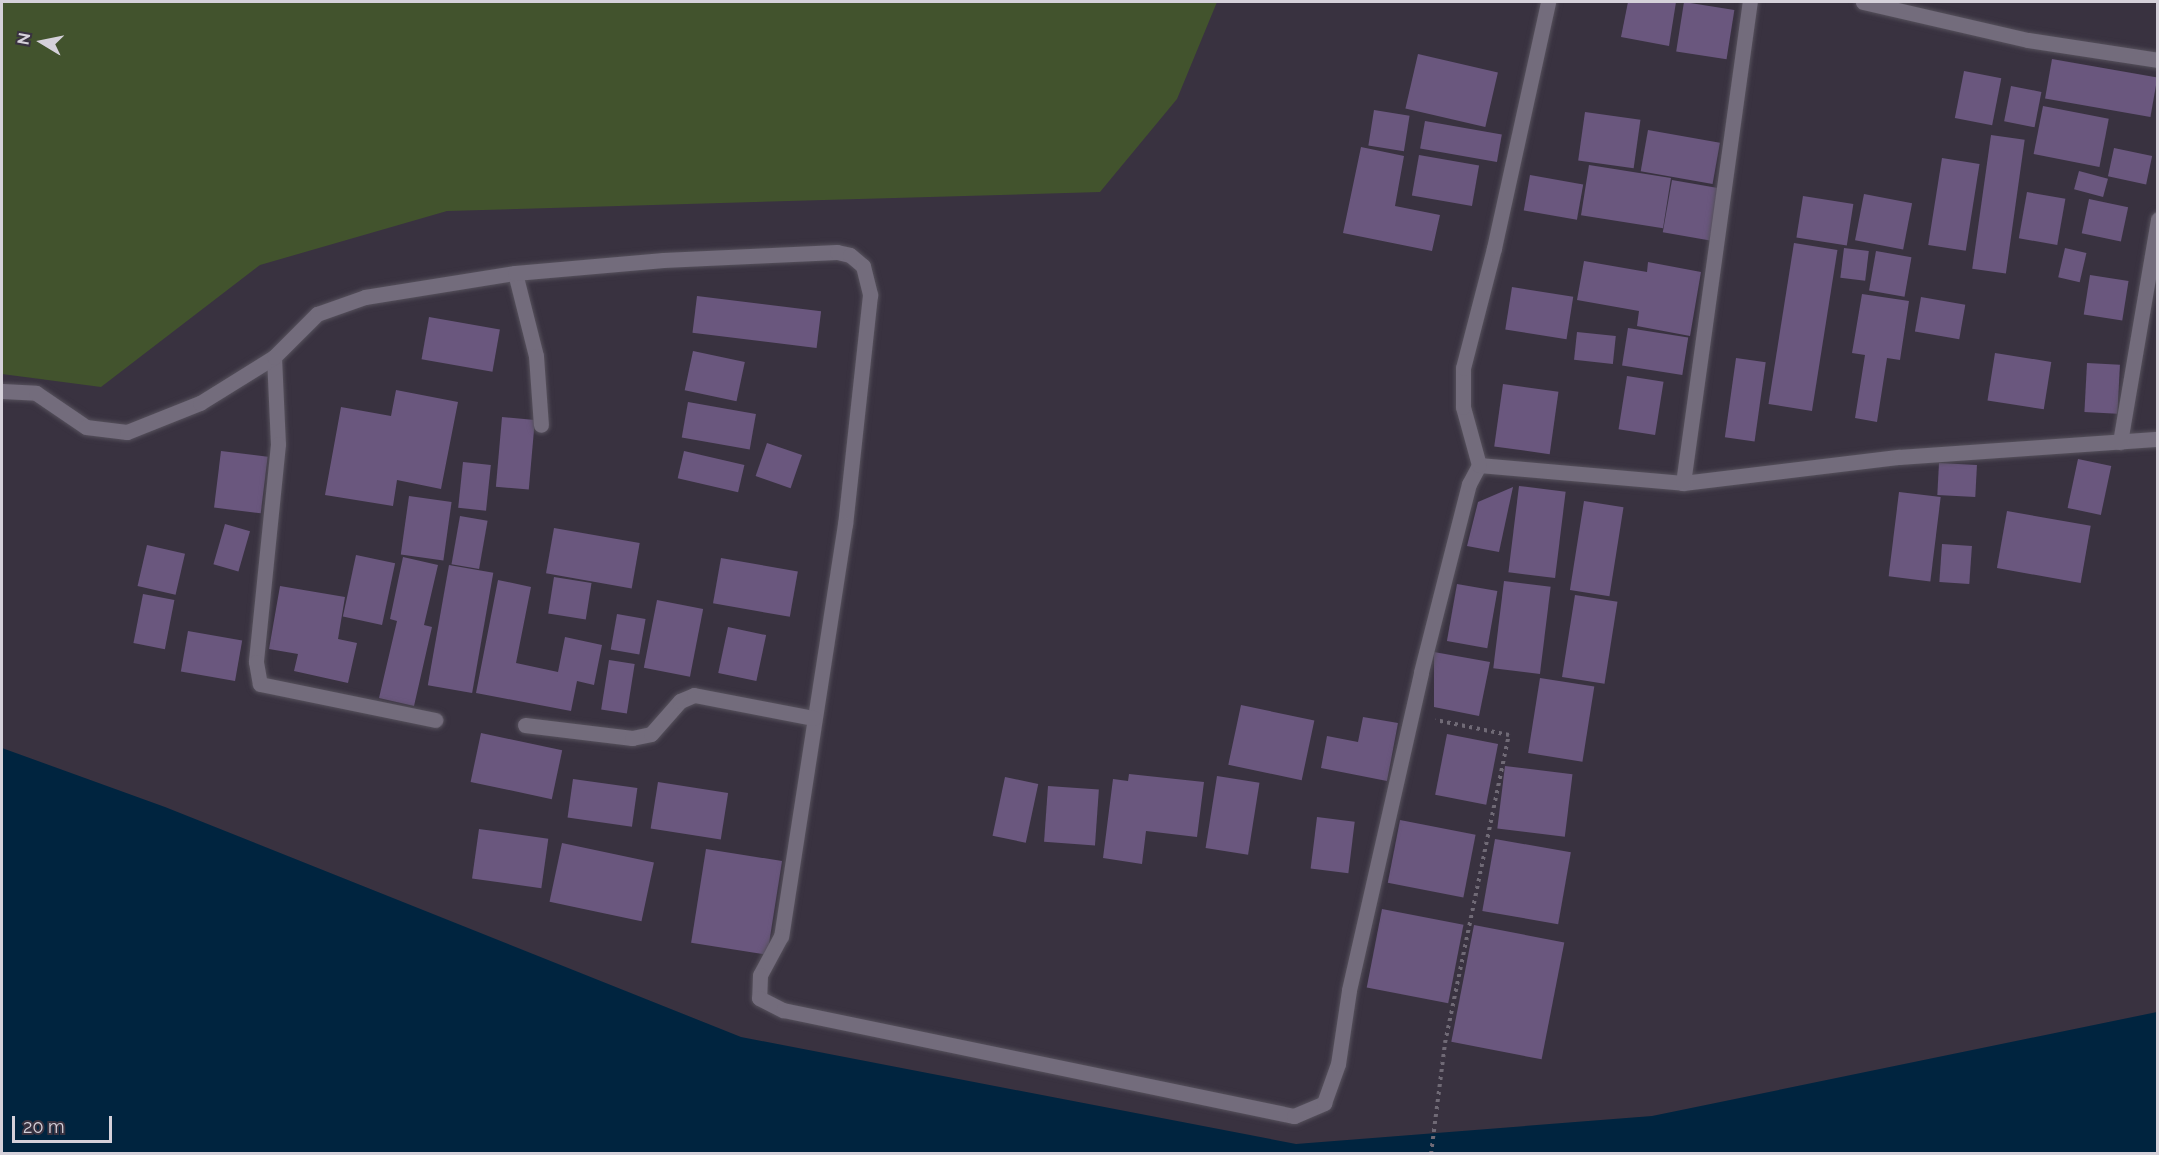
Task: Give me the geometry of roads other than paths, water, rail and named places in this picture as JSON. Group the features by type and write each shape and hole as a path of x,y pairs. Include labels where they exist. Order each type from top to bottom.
{"street":[{"path":"2,391 36,393 86,427 127,432 200,403 274,357 317,314 364,297 514,273 663,260 837,252 850,255 863,266 870,295 845,524 781,936 760,975 757,991 766,1004 1294,1116 1324,1103 1338,1064 1350,990 1411,716 1469,484 1479,465 1463,407 1462,368 1492,257 1548,2"},
{"path":"1683,483 1750,2"},
{"path":"1867,2 2028,40 2157,60"},
{"path":"2120,442 2157,219"},
{"path":"514,273 536,356 541,425"},
{"path":"274,357 278,444 256,662 260,684 435,720"},
{"path":"1479,465 1683,483 1899,457 2157,439"},
{"path":"525,725 632,738 651,734 680,700 694,695 814,718"}],"water":[{"path":"2,748 165,807 741,1037 1296,1144 1652,1116 2157,1012 2157,1153 2,1153"}]}
